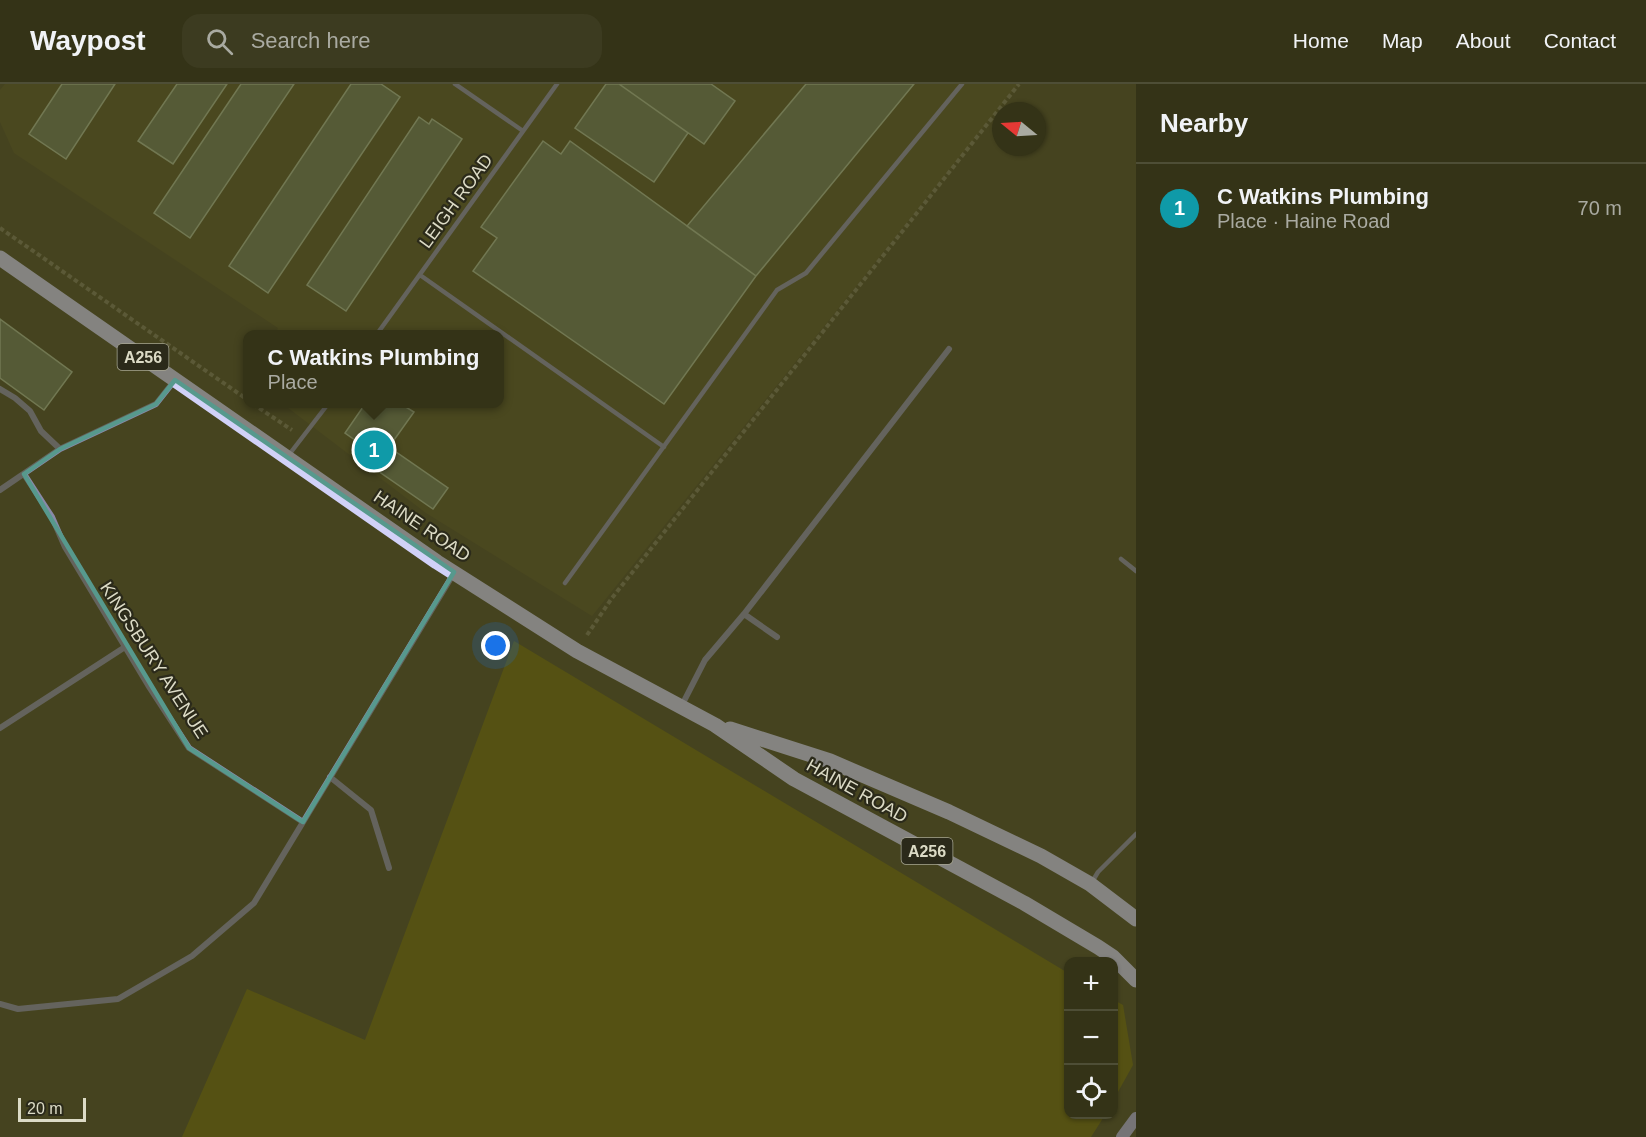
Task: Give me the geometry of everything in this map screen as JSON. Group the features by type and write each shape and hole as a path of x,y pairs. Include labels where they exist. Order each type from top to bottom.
{"main road":[{"name":"HAINE ROAD","path":"0,258 437,562 503,605 577,651 715,725 794,779 1024,903 1113,957 1136,980"},
{"name":"HAINE ROAD","path":"715,725 841,765 950,812 1041,856 1090,885 1136,918"},
{"path":"1122,1137 1136,1118"}],"street":[{"path":"681,707 705,660 744,614 949,349"},
{"path":"0,490 60,450 156,404 176,380"},
{"path":"0,389 30,411 41,431 60,450"},
{"name":"KINGSBURY AVENUE","path":"24,474 52,518 65,547 125,647 189,748 303,822"},
{"path":"0,1004 18,1009 118,999 192,956 254,903 454,572"},
{"path":"744,614 777,637"},
{"path":"0,728 125,647"},
{"path":"330,777 371,810 389,868"}],"lane":[{"path":"455,84 523,131"},
{"name":"LEIGH ROAD","path":"380,330 557,84"},
{"path":"565,583 777,290 806,273 962,84"},
{"path":"420,275 498,330"},
{"path":"504,334 664,447"},
{"path":"287,457 325,408"},
{"path":"1121,559 1136,571"},
{"path":"1090,885 1098,872 1136,834"}],"path":[{"path":"577,651 612,598 1019,84"},
{"path":"0,228 243,397"},
{"path":"259,408 303,438"}],"highlighted area":[{"path":"175,380 454,572 303,822 189,748 24,474 60,449 156,404"}],"shaded area":[{"path":"5,84 1018,84 1004,102 992,102 992,116 592,616 426,513 288,408 504,408 504,330 277,330 278,328 14,153 0,122 0,90"},
{"path":"514,641 1064,971 1064,1119 1102,1119 1091,1137 182,1137 247,989 365,1040"},
{"path":"1118,1002 1123,1005 1133,1065 1118,1092"}],"building":[{"path":"62,84 115,84 66,159 29,134"},
{"path":"177,84 227,84 173,164 138,141"},
{"path":"241,84 294,84 190,238 154,213"},
{"path":"351,84 381,84 400,97 268,293 229,266"},
{"path":"606,84 619,84 688,133 654,182 575,128"},
{"path":"619,84 711,84 735,101 704,144"},
{"path":"806,84 914,84 756,276 687,226"},
{"path":"419,117 429,124 432,119 462,139 346,311 307,285"},
{"path":"543,141 561,154 570,141 756,276 664,404 473,271 497,238 481,227"},
{"path":"0,319 72,372 44,410 0,378"},
{"path":"362,408 408,408 414,412 389,447 448,488 433,509 352,453 359,443 345,433"}],"place":[{"name":"C Watkins Plumbing","path":"374,450"}]}
